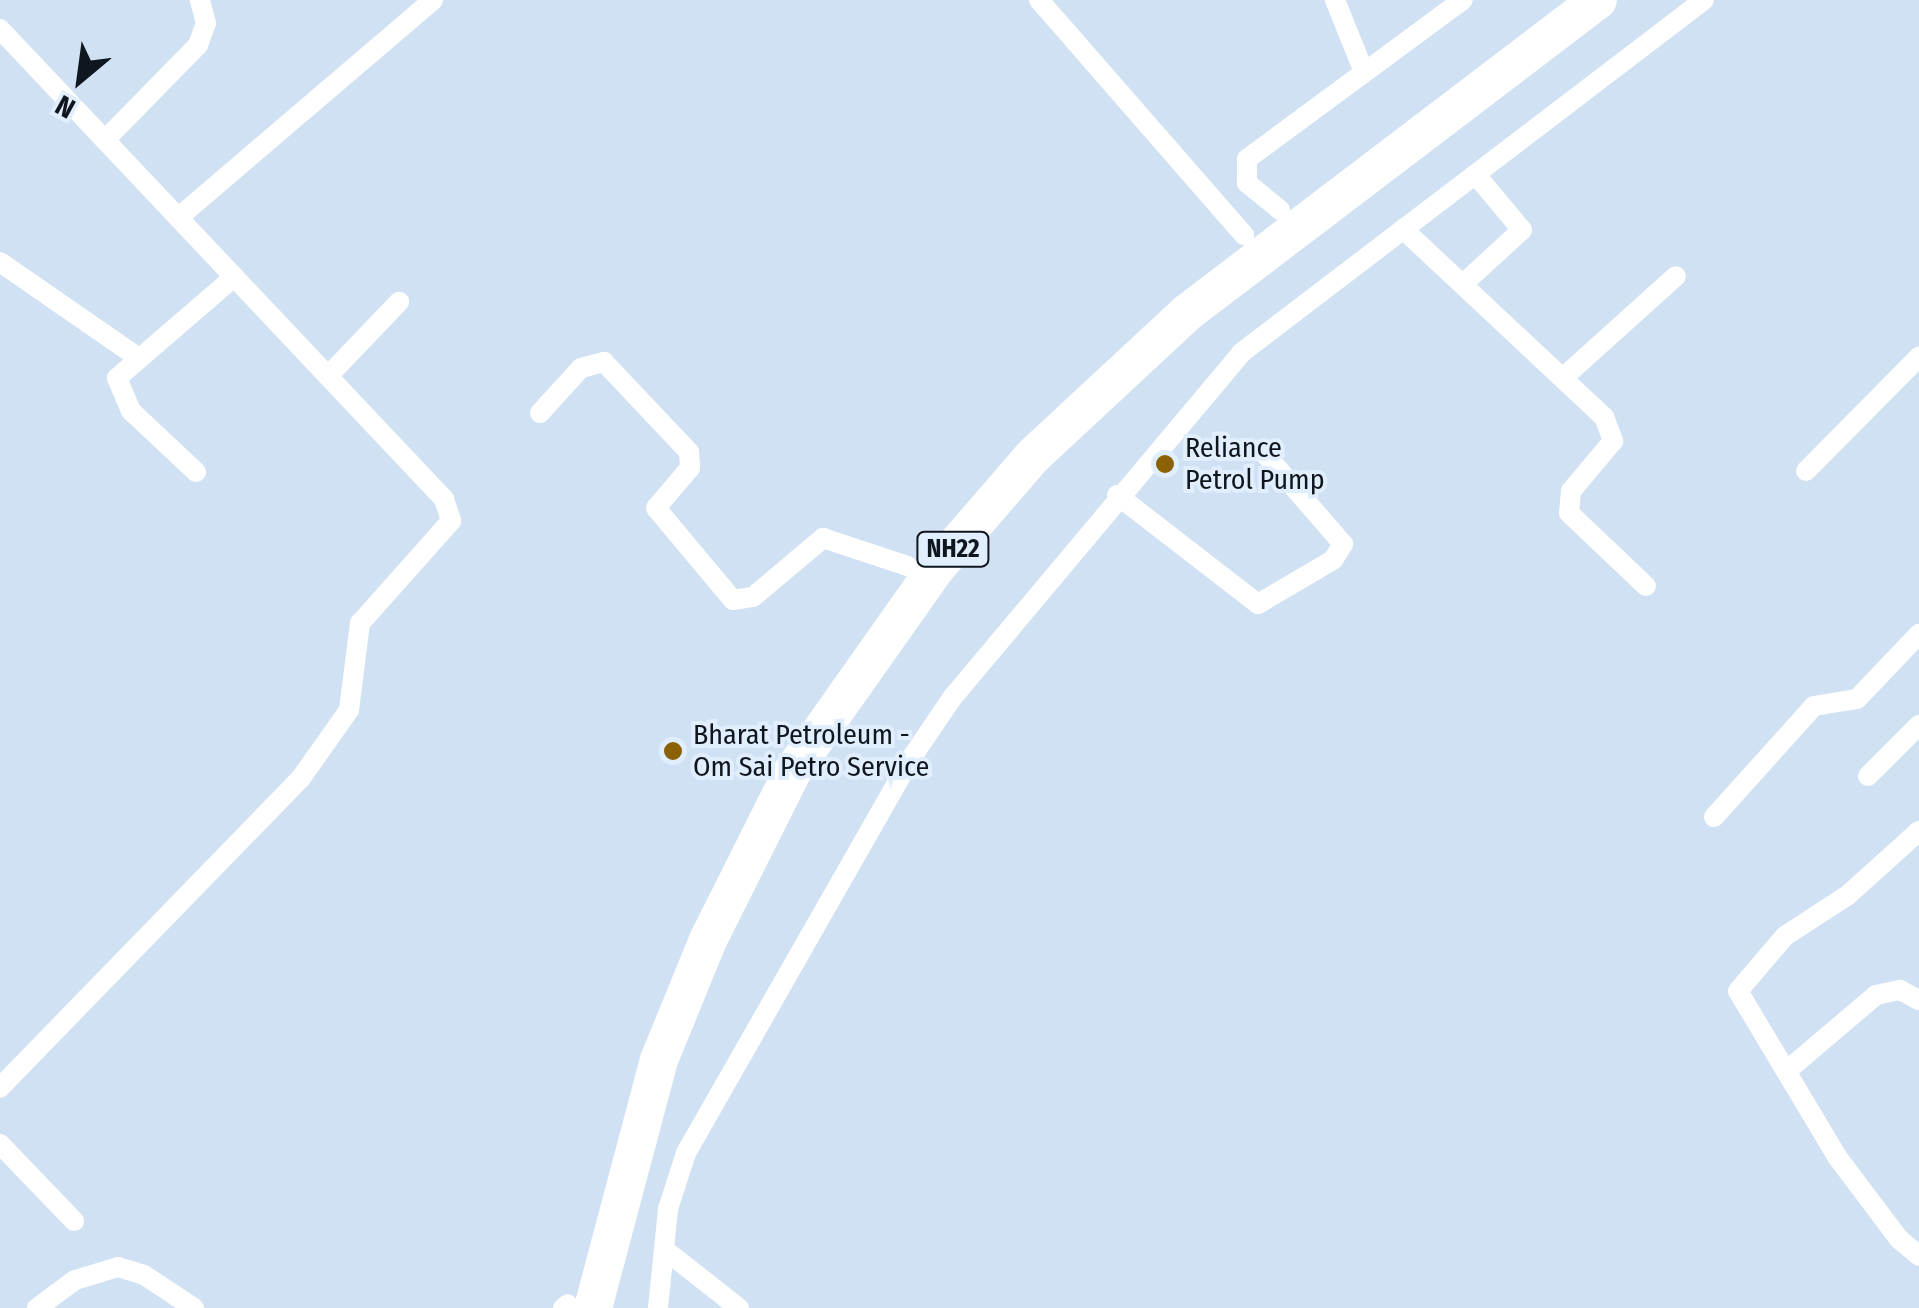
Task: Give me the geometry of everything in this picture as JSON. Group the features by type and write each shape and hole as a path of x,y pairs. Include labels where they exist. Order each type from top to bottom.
{"highway":[{"name":"NH22","path":"573,1307 646,1024 712,873 807,700 908,566 1092,366 1244,235 1559,0"},
{"name":"NH22","path":"573,1307 659,1060 716,923 792,772 926,582 1034,456 1160,336 1598,0"}],"street":[{"path":"105,140 198,45 206,23 200,0"},
{"path":"179,217 433,0"},
{"path":"1039,0 1244,235"},
{"path":"1280,210 1247,183 1247,160 1463,0"},
{"path":"658,1308 668,1209 686,1152 910,760 952,698 1116,496 1241,353 1704,0"},
{"path":"1339,2 1364,72"},
{"path":"0,29 444,500 452,521 360,623 349,710 301,778 0,1088"},
{"path":"1463,284 1522,230 1476,175"},
{"path":"1402,229 1604,417 1613,441 1571,491 1569,513 1646,586"},
{"path":"0,262 138,357"},
{"path":"196,472 120,398 116,378 234,276"},
{"path":"1564,376 1676,276"},
{"path":"328,376 398,302"},
{"path":"1806,471 1919,357"},
{"path":"540,412 582,368 604,362 689,452 690,468 656,508 733,600 754,597 823,538 908,566"},
{"path":"1116,496 1258,604 1332,560 1343,544 1264,454"},
{"path":"1714,817 1814,706 1857,699 1919,634"},
{"path":"1868,776 1919,725"},
{"path":"1919,831 1848,895 1785,936 1744,979 1740,1003 1790,1068 1838,1158 1899,1239 1919,1256"},
{"path":"1790,1068 1876,994 1900,990 1919,1000"},
{"path":"0,1144 74,1220"},
{"path":"665,1250 739,1308"},
{"path":"37,1308 75,1280 118,1267 144,1275 194,1308"}],"place":[{"name":"Reliance Petrol Pump","path":"1165,464"},
{"name":"Bharat Petroleum - Om Sai Petro Service","path":"673,751"}]}
